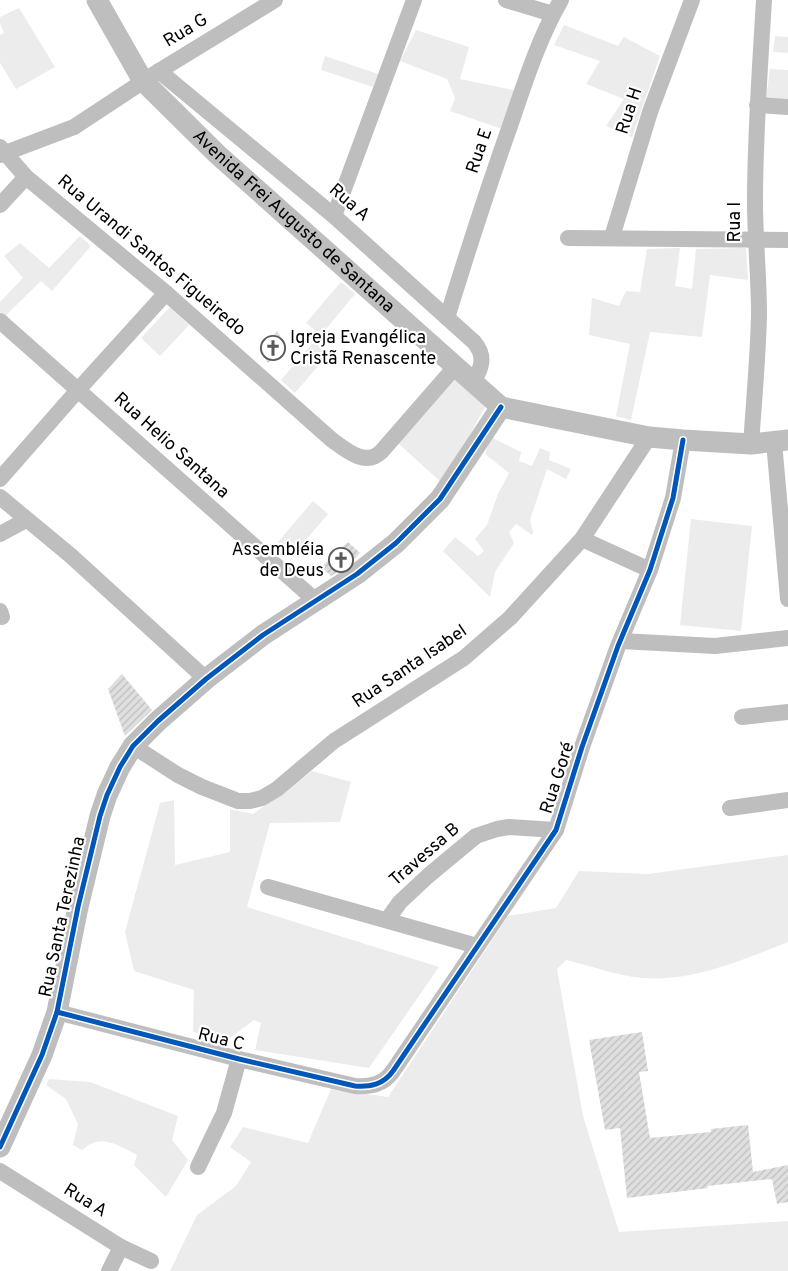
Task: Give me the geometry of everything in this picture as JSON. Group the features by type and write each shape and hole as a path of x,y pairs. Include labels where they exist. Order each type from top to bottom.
{"street":[{"name":"Avenida Frei Augusto de Santana","path":"97,0 151,76 217,154 501,407"},
{"name":"Rua G","path":"2,152 74,127 151,76 275,0"},
{"path":"334,216 414,0"},
{"path":"506,0 557,7"},
{"name":"Rua H","path":"612,237 650,112 692,0"},
{"name":"Rua I","path":"751,444 759,317 755,240 757,105 764,0"},
{"name":"Rua E","path":"447,318 531,66 557,7"},
{"name":"Rua A","path":"151,76 334,216 476,345 481,354 481,366 473,382"},
{"path":"757,105 788,107"},
{"name":"Rua Urandi Santos Figueiredo","path":"2,152 26,177 166,294 332,440 361,458 374,458 381,452 455,367"},
{"path":"0,205 26,177"},
{"path":"568,238 788,240"},
{"path":"0,480 78,390 166,294"},
{"name":"Rua Helio Santana","path":"0,321 315,600"},
{"path":"501,407 649,437 751,444 781,441 788,599"},
{"name":"Rua Santa Terezinha","path":"0,1146 42,1055 57,1012 78,907 100,816 117,774 133,746 158,721 206,679 263,635 374,562 396,543 440,499 501,407"},
{"name":"Rua Santa Isabel","path":"133,746 178,775 222,795 238,801 262,798 277,789 334,741 426,684 479,647 510,618 582,539 649,437"},
{"name":"Rua Goré","path":"378,1084 389,1076 556,830 582,747 621,641 650,570 673,498 683,440"},
{"path":"0,498 70,555 206,679"},
{"path":"0,534 26,520"},
{"path":"582,539 650,570"},
{"path":"621,641 715,646 788,638"},
{"path":"742,717 788,712"},
{"path":"730,808 788,800"},
{"name":"Travessa B","path":"387,920 400,902 429,874 476,836 497,829 509,828 556,830"},
{"path":"268,887 476,946"},
{"name":"Rua C","path":"57,1012 239,1059 355,1086 378,1084"},
{"path":"198,1167 224,1113 239,1059"},
{"name":"Rua A","path":"0,1171 121,1247 151,1262"},
{"path":"109,1271 121,1247"}],"shaded area":[{"path":"19,8 55,67 16,89 0,63 0,35 4,33 0,17"},
{"path":"564,25 618,46 624,37 660,56 632,137 606,126 624,99 586,84 600,61 554,45"},
{"path":"416,30 469,47 460,79 514,90 502,129 450,111 455,98 447,79 400,61"},
{"path":"775,36 788,37 788,53 773,52"},
{"path":"325,56 378,74 373,87 321,70"},
{"path":"770,69 788,70 788,99 766,99"},
{"path":"80,236 91,246 52,291 41,281 5,316 0,312 0,302 23,278 4,256 20,243 49,268"},
{"path":"680,248 675,286 692,289 696,249 746,248 748,280 710,275 702,337 650,332 631,420 616,416 630,344 589,335 592,298 619,306 626,291 640,292 647,249"},
{"path":"341,282 355,294 321,335 306,323"},
{"path":"170,307 189,325 160,356 141,338"},
{"path":"316,339 330,352 295,393 281,380"},
{"path":"457,377 485,407 443,484 398,443"},
{"path":"491,437 521,452 519,461 532,466 540,448 550,452 549,460 571,469 566,479 547,469 530,520 532,535 516,524 509,532 514,543 495,572 490,597 443,551 455,537 478,556 484,551 475,539 487,525 498,494 509,473 485,454"},
{"path":"313,501 328,514 293,555 278,542"},
{"path":"691,519 752,526 741,631 680,625"},
{"path":"312,771 351,782 340,822 270,823 247,907 439,967 369,1068 255,1050 261,1023 254,1020 226,1041 193,1032 194,990 134,971 125,932 160,803 174,800 175,865 230,852 230,809 253,814"},
{"path":"788,855 788,942 716,969 679,977 632,977 566,960 557,969 583,1116 619,1232 788,1221 788,1271 170,1271 197,1215 236,1186 251,1162 230,1147 243,1127 308,1143 331,1089 388,1097 508,916 556,908 579,871 648,874"},
{"path":"49,1079 90,1082 178,1116 172,1140 188,1160 166,1197 134,1165 137,1155 110,1142 96,1142 82,1150 73,1145 78,1124 66,1099 46,1085"}],"building":[{"name":"Igreja Evangélica Cristã Renascente","path":"277,331 285,344 268,363 261,352"},
{"name":"Assembléia de Deus","path":"348,542 360,553 349,565 331,576 321,567"},
{"path":"122,674 152,710 125,736 108,689"},
{"path":"642,1032 648,1071 639,1072 650,1138 711,1132 711,1129 748,1125 753,1172 788,1165 788,1202 777,1204 772,1179 707,1186 708,1188 627,1198 620,1128 605,1130 589,1040"}],"cycle path":[{"path":"0,1147 42,1055 57,1012 78,907 100,816 120,767 133,746 158,721 206,679 263,635 357,574 396,543 440,499 501,407"},
{"path":"57,1012 239,1059 355,1086 376,1084 389,1076 556,830 582,747 618,646 650,570 673,498 683,440"}],"place":[{"name":"Igreja Evangélica Cristã Renascente","path":"273,348"},
{"name":"Assembléia de Deus","path":"341,560"}]}
